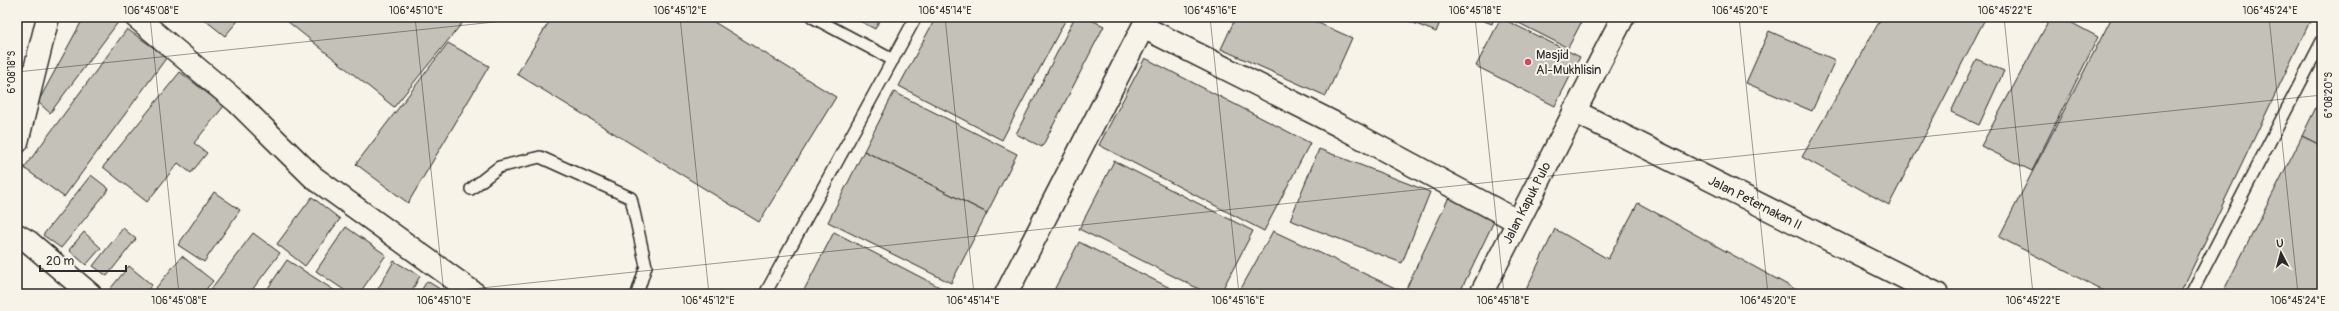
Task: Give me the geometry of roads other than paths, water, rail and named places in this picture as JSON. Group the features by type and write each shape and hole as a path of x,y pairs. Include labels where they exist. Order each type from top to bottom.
{"street":[{"path":"17,142 48,17"},
{"path":"136,17 237,102 313,177 475,294"},
{"name":"Jalan Kapuk Pulo","path":"1481,294 1517,221 1623,17"},
{"path":"1006,294 1146,22 1517,221"},
{"name":"Jalan Peternakan II","path":"1574,111 1937,294"},
{"path":"17,235 29,242 90,294"}],"lane":[{"path":"812,17 893,60"},
{"path":"765,294 916,17"},
{"path":"2191,294 2322,41"},
{"path":"471,189 499,167 540,157 630,198 646,266 637,294"}],"place":[{"name":"Masjid Al-Mukhlisin","path":"1528,62"}]}
